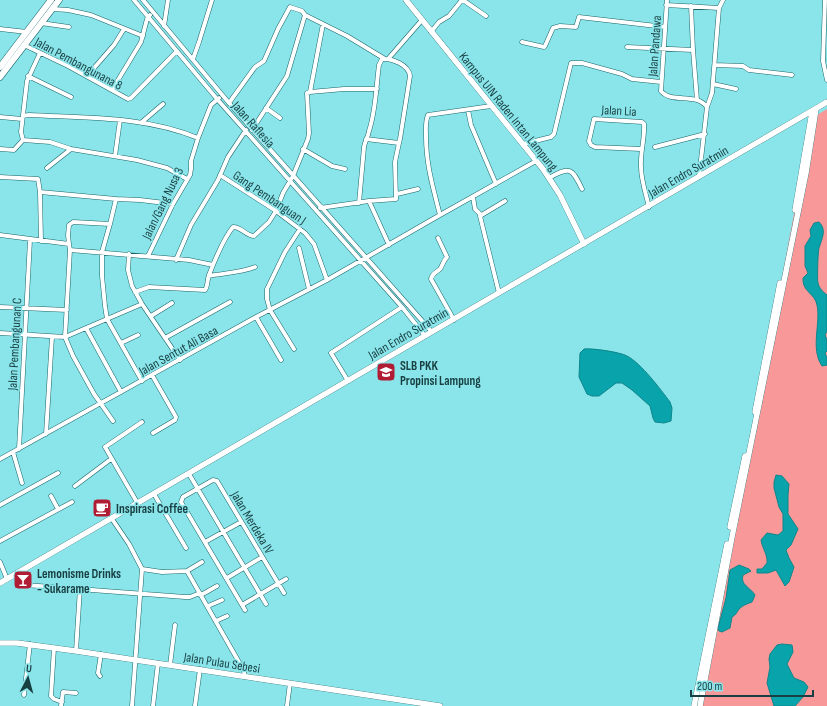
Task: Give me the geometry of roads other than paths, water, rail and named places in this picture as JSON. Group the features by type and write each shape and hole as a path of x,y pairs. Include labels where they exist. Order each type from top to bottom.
{"main road":[{"path":"0,77 24,45 29,33 51,0"},
{"path":"0,67 29,33 41,23 59,0"},
{"path":"40,15 43,19 48,12 52,10"}],"street":[{"name":"Jalan Raflesia","path":"134,0 164,26 193,59 220,97 229,103 246,130 292,178"},
{"name":"Jalan Raflesia","path":"143,0 151,15 177,52 242,122 252,130 363,259"},
{"path":"164,26 168,0"},
{"path":"193,59 212,0"},
{"name":"Kampus UIN Raden Intan Lampung","path":"406,0 549,178 560,196 584,244"},
{"path":"431,32 439,22 449,16 462,0 486,16"},
{"path":"699,177 707,107 712,93 720,8 723,0"},
{"path":"825,0 826,27 823,61 827,80"},
{"path":"667,2 691,6 720,8"},
{"name":"Jalan Pandawa","path":"667,2 664,27 661,91 671,97 698,100"},
{"path":"691,6 693,50 698,100 703,102 707,107"},
{"path":"229,103 255,67 264,61 278,29 288,9 291,7 302,11 305,15 408,69 410,76 403,124 395,162 396,199 369,201 319,209"},
{"path":"52,10 68,10 91,15 143,36"},
{"path":"112,90 135,53 143,36 145,26 151,15"},
{"path":"252,130 289,71 305,15"},
{"path":"522,42 544,47 553,28 560,26 576,27 579,17 664,27"},
{"path":"359,203 364,147 369,131 377,90 379,62 387,59 422,20"},
{"path":"41,23 69,27"},
{"path":"135,292 149,287 205,290 209,276 233,227 237,227 250,236 254,236 269,222 292,178 309,133 306,96 307,93 310,92 323,24"},
{"path":"0,28 29,33"},
{"path":"87,76 114,45 124,29"},
{"name":"Jalan Pembangunana 8","path":"24,45 87,76 126,98 131,98 177,52"},
{"path":"627,47 693,50"},
{"path":"23,140 21,132 22,117 28,76 40,53"},
{"path":"523,144 551,137 554,134 571,63 582,63 622,74 632,79 662,82"},
{"path":"715,64 744,66 749,70 792,74"},
{"path":"28,76 71,97"},
{"path":"713,84 736,89"},
{"path":"310,92 344,89 377,90"},
{"name":"Jalan/Gang Nusa 3","path":"148,256 191,171 191,161 211,105 220,97"},
{"name":"Jalan Endro Suratmin","path":"0,583 827,102"},
{"path":"142,122 163,104"},
{"path":"440,215 426,156 427,117 428,115 491,106"},
{"path":"266,108 280,118"},
{"path":"468,110 471,125 496,184"},
{"path":"694,706 741,473 750,439 814,110"},
{"path":"700,706 806,173 814,110"},
{"path":"0,117 22,117 29,115 142,122 174,129 198,138"},
{"name":"Jalan Lia","path":"641,149 591,146 589,141 594,119 643,122 644,144 641,149 641,169 648,207"},
{"path":"115,156 120,120"},
{"path":"176,260 191,225 220,175 228,157 246,130"},
{"path":"655,147 705,134"},
{"path":"366,139 398,143"},
{"path":"23,140 50,142 71,149 152,163 166,168 187,179"},
{"path":"0,149 14,150 23,140"},
{"path":"47,168 71,149"},
{"path":"303,149 332,166 345,169"},
{"name":"Jalan Sentut Ali Basa","path":"0,459 256,317 327,280 536,161"},
{"path":"549,178 560,172 570,171 574,174 582,189"},
{"name":"Gang Pembanguan J","path":"220,175 276,211 300,229 314,244 327,280"},
{"path":"0,177 38,179 40,192 41,240"},
{"path":"397,194 418,189"},
{"path":"40,192 173,204"},
{"path":"473,197 475,209 481,215 480,218 499,293"},
{"path":"116,199 102,252 102,282 108,319 142,381"},
{"path":"369,201 389,245"},
{"path":"481,215 505,201"},
{"path":"110,224 73,222 69,225 70,250 65,337 73,356 100,404 113,421"},
{"path":"294,349 270,310 267,299 267,289 300,229"},
{"path":"0,235 69,244"},
{"path":"438,238 447,257 443,260 441,268 432,275 431,279 454,320"},
{"name":"Jalan Pembangunan C","path":"19,449 30,240"},
{"path":"299,248 309,289"},
{"path":"70,250 189,260 214,265"},
{"path":"128,254 130,280 135,292 180,360"},
{"path":"363,259 425,336"},
{"path":"363,259 432,332"},
{"path":"209,276 240,272 255,267"},
{"path":"165,338 230,302"},
{"path":"151,316 172,303"},
{"path":"0,333 65,337 142,304"},
{"path":"0,307 67,310"},
{"path":"348,381 331,353 402,307"},
{"path":"256,317 281,360"},
{"path":"86,328 121,392"},
{"path":"121,343 138,335"},
{"path":"46,434 52,337"},
{"path":"152,375 176,417 175,420 152,433"},
{"path":"138,504 111,459 105,446 142,422"},
{"path":"14,452 22,483"},
{"path":"75,486 111,459"},
{"path":"0,505 58,473"},
{"path":"189,474 266,604"},
{"name":"Jalan Merdeka IV","path":"197,488 213,480 217,480 284,593"},
{"path":"197,488 183,497 181,501 245,610"},
{"path":"154,494 186,548"},
{"path":"51,496 58,509"},
{"path":"0,541 72,502"},
{"path":"112,519 129,544 142,569 139,593 132,706"},
{"path":"205,542 241,522"},
{"path":"226,578 262,557"},
{"path":"0,562 7,579"},
{"path":"142,569 162,572 187,571 202,562"},
{"path":"187,571 244,671 245,676"},
{"path":"18,572 24,584 185,597 200,594 217,586"},
{"path":"242,605 286,579"},
{"path":"76,651 80,588"},
{"path":"208,606 222,600"},
{"path":"216,621 228,616"},
{"path":"170,665 175,624"},
{"name":"Jalan Pulau Sebesi","path":"0,643 12,642 101,654 440,706"},
{"path":"24,695 30,644"},
{"path":"54,648 51,696 62,704 63,692 76,693"},
{"path":"100,676 98,673 101,654"},
{"path":"153,706 158,663"},
{"path":"195,706 200,669"},
{"path":"287,706 290,683"}],"water":[{"path":"819,222 823,228 823,231 819,250 818,280 820,288 827,295 827,331 825,335 827,340 827,351 825,353 827,365 822,366 816,344 818,320 817,305 816,301 806,290 803,283 803,278 808,273 805,266 805,246 811,236 810,230 814,223"},
{"path":"584,349 612,352 632,359 650,377 670,402 672,408 671,421 664,423 655,422 650,406 622,383 616,383 599,396 587,394 579,377 580,353"},
{"path":"776,475 782,476 789,484 788,514 798,529 791,545 786,550 794,567 789,582 785,586 776,570 768,573 757,573 757,569 762,569 767,563 767,557 761,540 767,533 778,535 783,531 783,514 779,507 774,488"},
{"path":"739,565 751,571 743,575 742,578 744,584 755,595 752,602 739,609 732,617 730,628 722,632 719,631 718,628 726,598 730,570"},
{"path":"777,645 792,645 793,652 787,664 794,678 804,682 808,687 803,697 795,706 774,706 767,683 770,667 770,654"}],"place":[{"name":"SLB PKK Propinsi Lampung","path":"386,372"},
{"name":"Inspirasi Coffee","path":"102,508"},
{"name":"Lemonisme Drinks - Sukarame","path":"23,580"}]}
